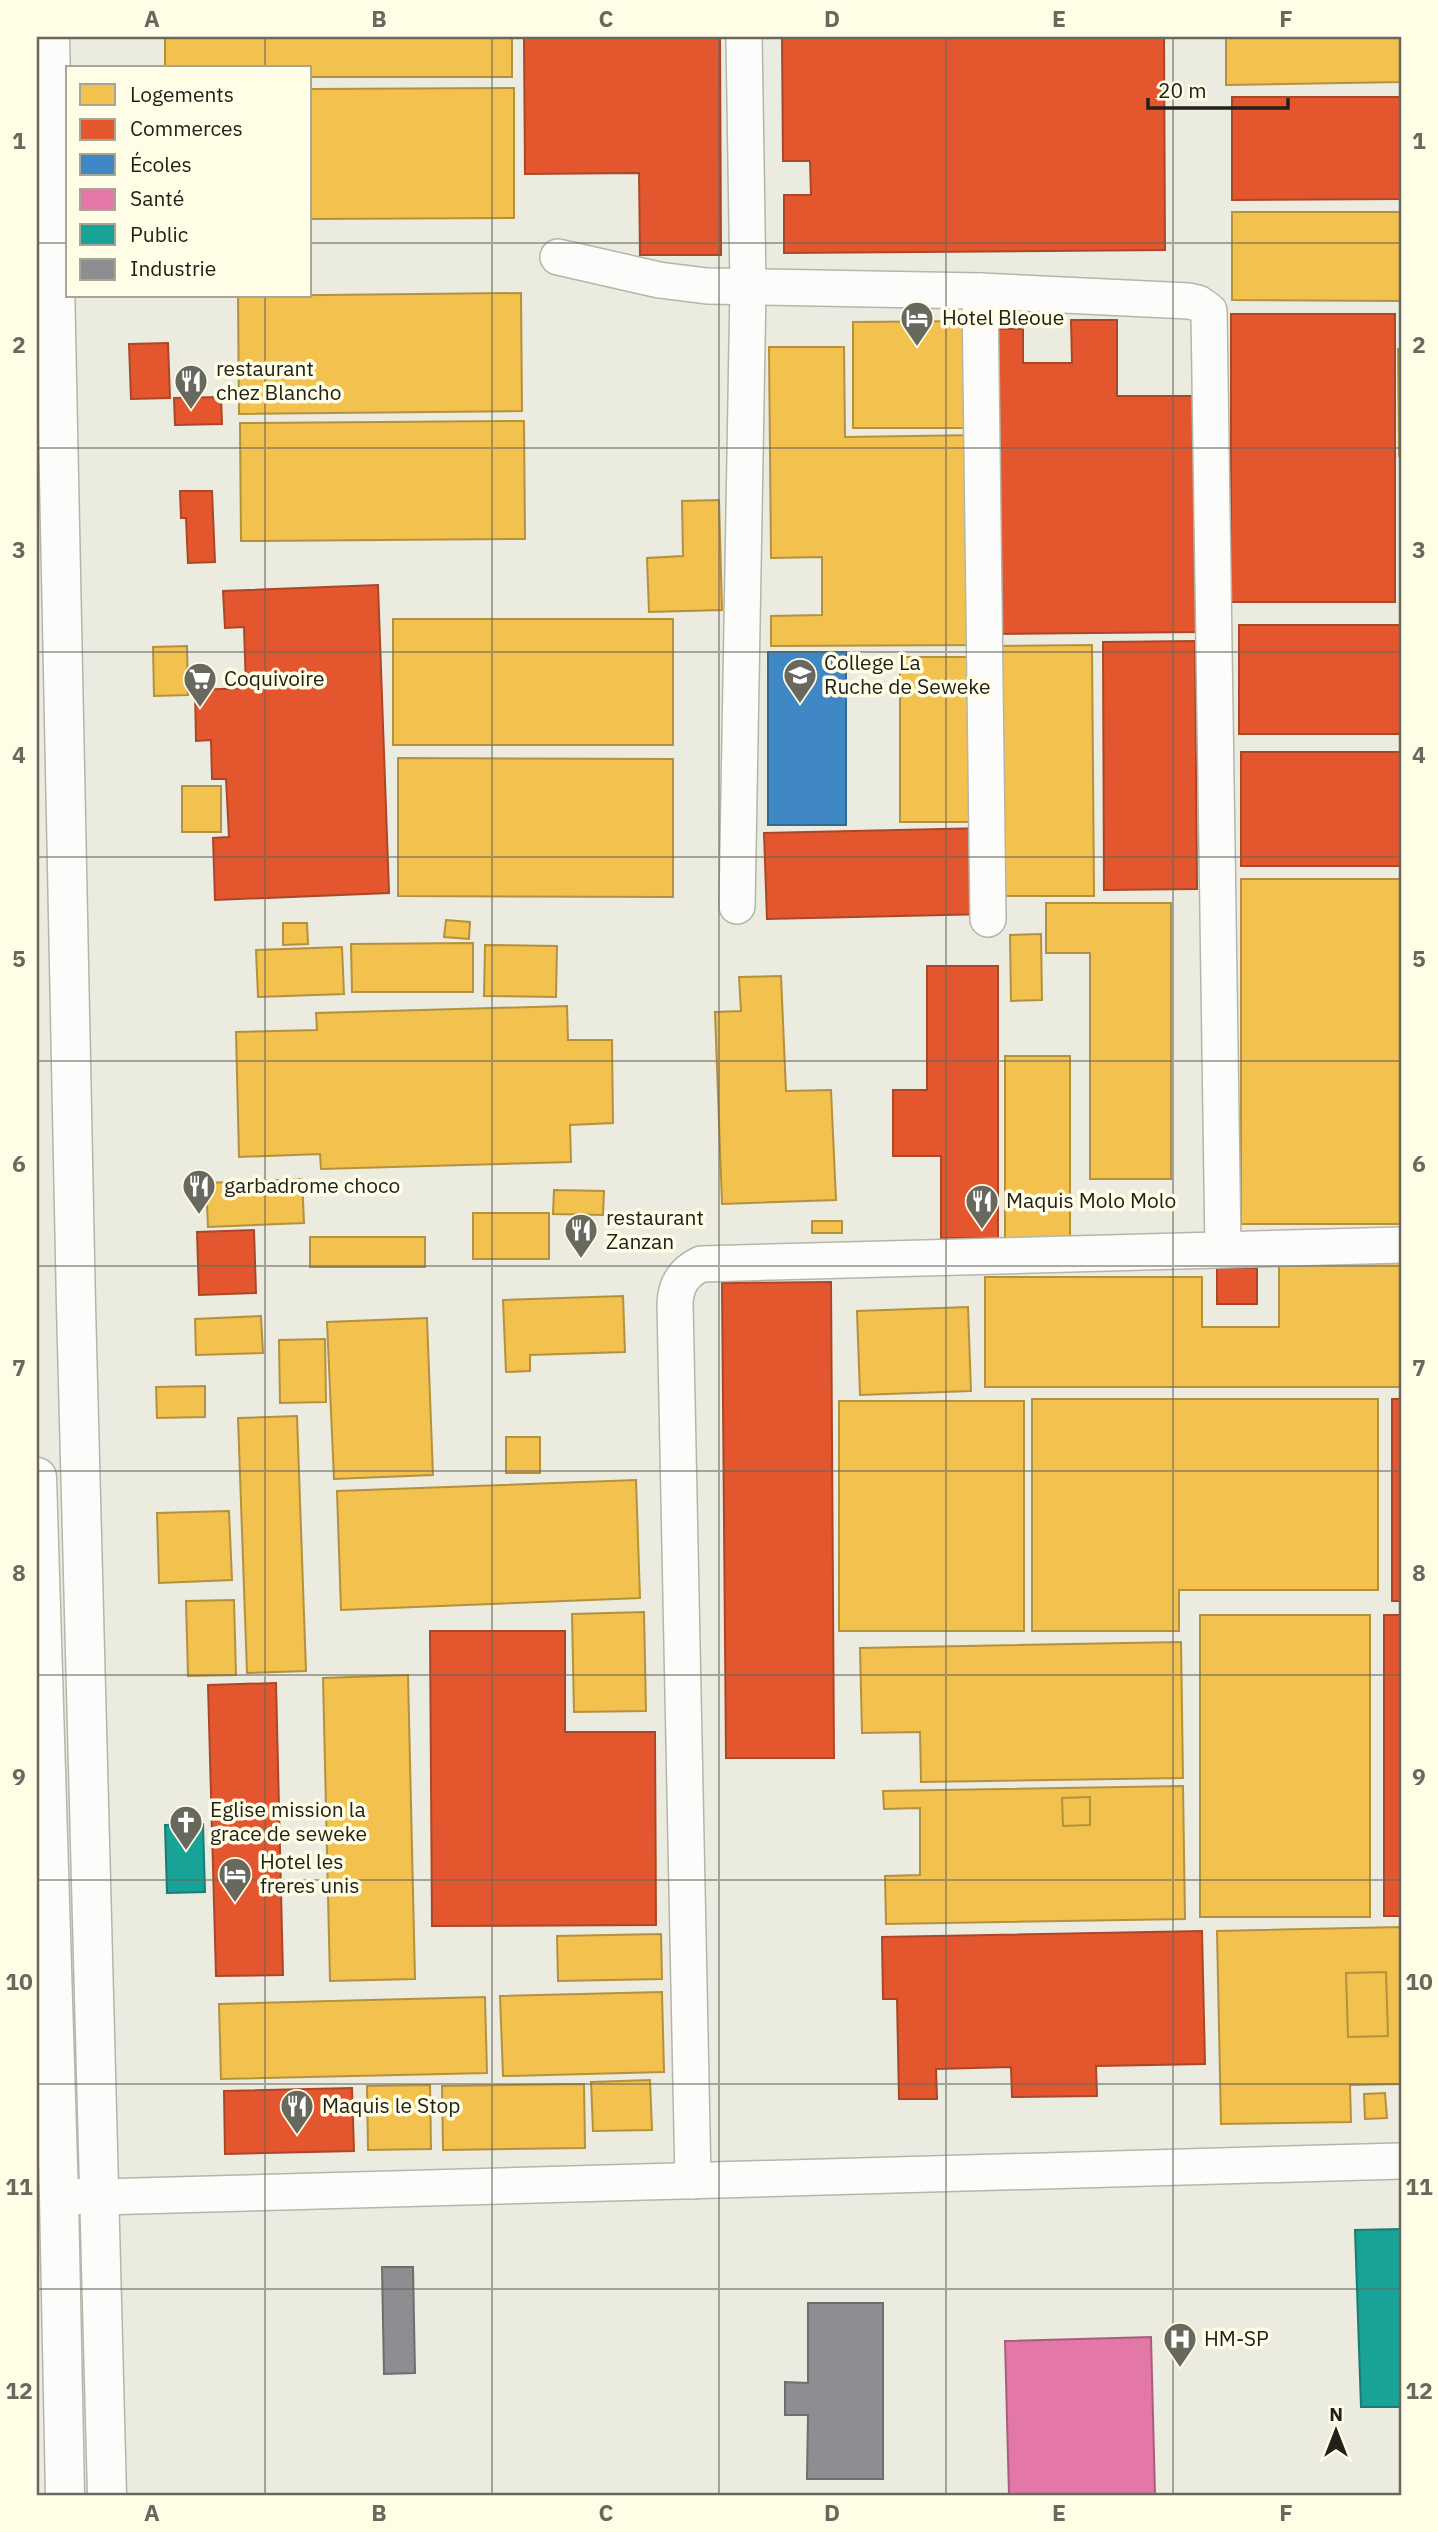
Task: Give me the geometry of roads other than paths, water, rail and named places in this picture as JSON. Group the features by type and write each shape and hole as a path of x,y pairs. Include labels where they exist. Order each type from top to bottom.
{"main road":[{"path":"50,37 76,1306 107,2495"},
{"path":"37,1477 59,2196 65,2495"}],"street":[{"path":"737,906 748,287 744,37"},
{"path":"558,257 659,280 707,286 980,291 1189,301 1198,303 1209,311 1223,1249"},
{"path":"980,291 988,919"},
{"path":"693,2181 675,1303 676,1291 683,1277 690,1269 701,1264 1401,1245"},
{"path":"59,2196 1401,2161"}],"place":[{"name":"Hotel Bleoue","path":"917,348"},
{"name":"restaurant chez Blancho","path":"191,411"},
{"name":"College La Ruche de Seweke","path":"800,705"},
{"name":"Coquivoire","path":"200,709"},
{"name":"garbadrome choco","path":"199,1216"},
{"name":"Maquis Molo Molo","path":"982,1231"},
{"name":"restaurant Zanzan","path":"581,1260"},
{"name":"Eglise mission la grace de seweke","path":"186,1852"},
{"name":"Hotel les freres unis","path":"235,1904"},
{"name":"Maquis le Stop","path":"297,2136"},
{"name":"HM-SP","path":"1180,2369"}]}
